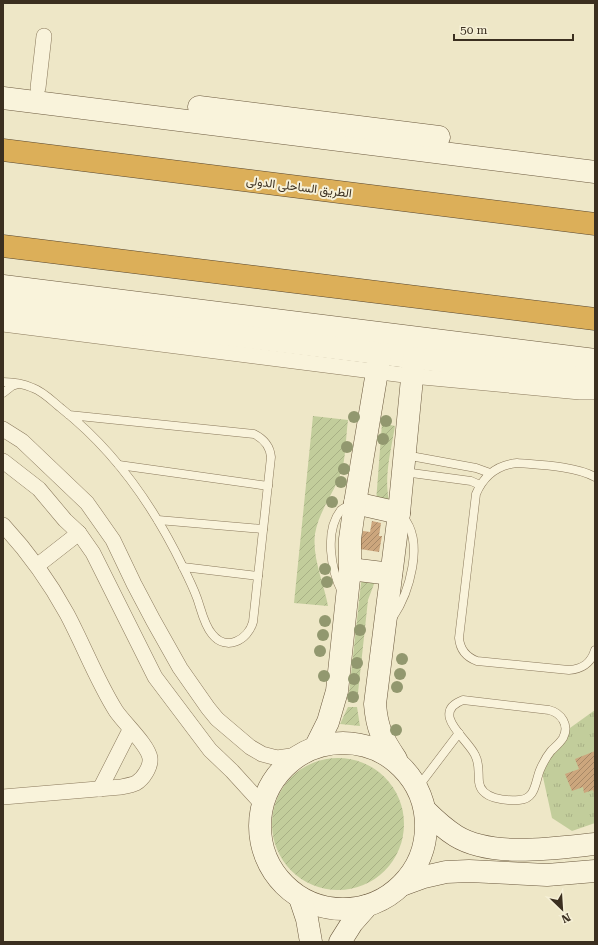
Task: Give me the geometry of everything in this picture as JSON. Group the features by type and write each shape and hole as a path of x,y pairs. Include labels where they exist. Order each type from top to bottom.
{"highway":[{"name":"الطريق الساحلى الدولى","path":"3,150 595,224"},
{"path":"3,246 595,319"}],"main road":[{"path":"3,84 290,125 595,172"},
{"path":"3,98 290,125 595,157"},
{"path":"3,286 409,357 595,380"},
{"path":"3,306 379,363 409,357 595,360"},
{"path":"379,363 350,539 350,569 334,703 328,722 307,750 276,776 262,804 259,826 262,847 267,861 270,868 283,885 300,898 322,907 344,910 367,906 386,898 402,885 414,869 423,851 427,831 426,810 418,787 383,740 375,715 375,704 404,463 409,357"},
{"path":"355,503 399,513"},
{"path":"350,569 391,574"},
{"path":"307,750 337,742 359,743 379,750 398,762"},
{"path":"426,810 440,825 458,837 477,845 497,848 547,849 595,844"},
{"path":"402,885 424,877 451,872 469,871 547,875 595,871"},
{"path":"300,898 307,919 311,942"},
{"path":"340,942 352,923 367,906"}],"street":[{"path":"38,88 44,36"},
{"path":"3,324 379,363"},
{"path":"409,357 580,392 595,392"},
{"path":"3,429 22,441 87,503 113,540 134,584 180,668 208,708 218,719 250,747 262,754 276,758 307,750"},
{"path":"3,461 39,489 65,520 80,533 93,553 155,676 210,750 232,771 262,804"},
{"path":"3,525 38,565 67,613 111,703 130,730 147,748 150,759 146,773 136,783 121,787 3,797"},
{"path":"38,565 80,533"},
{"path":"100,789 130,730"}],"lane":[{"path":"3,382 33,388 40,392 69,415 106,450 143,496 158,520 183,567 196,596 208,629 216,638 228,643 242,639 247,635 251,628 258,576 271,457 270,450 266,443 261,437 254,434 69,415"},
{"path":"3,393 12,386 18,384"},
{"path":"595,477 578,470 517,462 502,466 490,473 480,485 476,494 459,631 462,650 466,655 477,661 569,670 581,668 586,665 590,661 595,650"},
{"path":"404,463 476,468 490,473"},
{"path":"404,463 471,481 480,485"},
{"path":"119,465 268,486"},
{"path":"346,600 332,565 331,546 333,526 342,509 355,503"},
{"path":"384,629 398,608 408,586 413,562 414,538 407,522 399,513"},
{"path":"158,520 263,529"},
{"path":"183,567 258,576"},
{"path":"463,700 554,712 563,718 566,729 562,739 545,760 533,792 524,799 518,800 493,798 482,791 479,783 477,759 459,733 450,723 449,717 453,706 463,700"},
{"path":"418,787 459,733"}],"green space":[{"path":"313,416 348,420 343,466 337,483 320,516 315,534 315,552 328,606 294,603"},
{"path":"382,423 395,426 387,475 390,504 376,502"},
{"path":"362,579 372,580 374,584 368,600 357,702 348,702 361,583"},
{"path":"348,707 357,707 360,726 340,724"},
{"path":"595,710 595,823 572,831 552,818 541,768 563,733"},
{"path":"338,758 351,759 363,763 375,769 385,777 393,787 399,799 403,811 403,837 399,849 393,861 385,871 375,879 363,885 351,889 338,890 325,889 313,885 301,879 291,871 283,861 277,849 273,837 272,824 273,811 277,799 283,787 291,777 301,769 313,763 325,759"}],"building":[{"path":"372,521 381,523 379,536 382,536 379,552 341,546 343,531 362,534 363,531 370,532"},
{"path":"595,751 595,796 593,790 584,793 583,787 572,791 565,774 579,769 575,759"}]}
